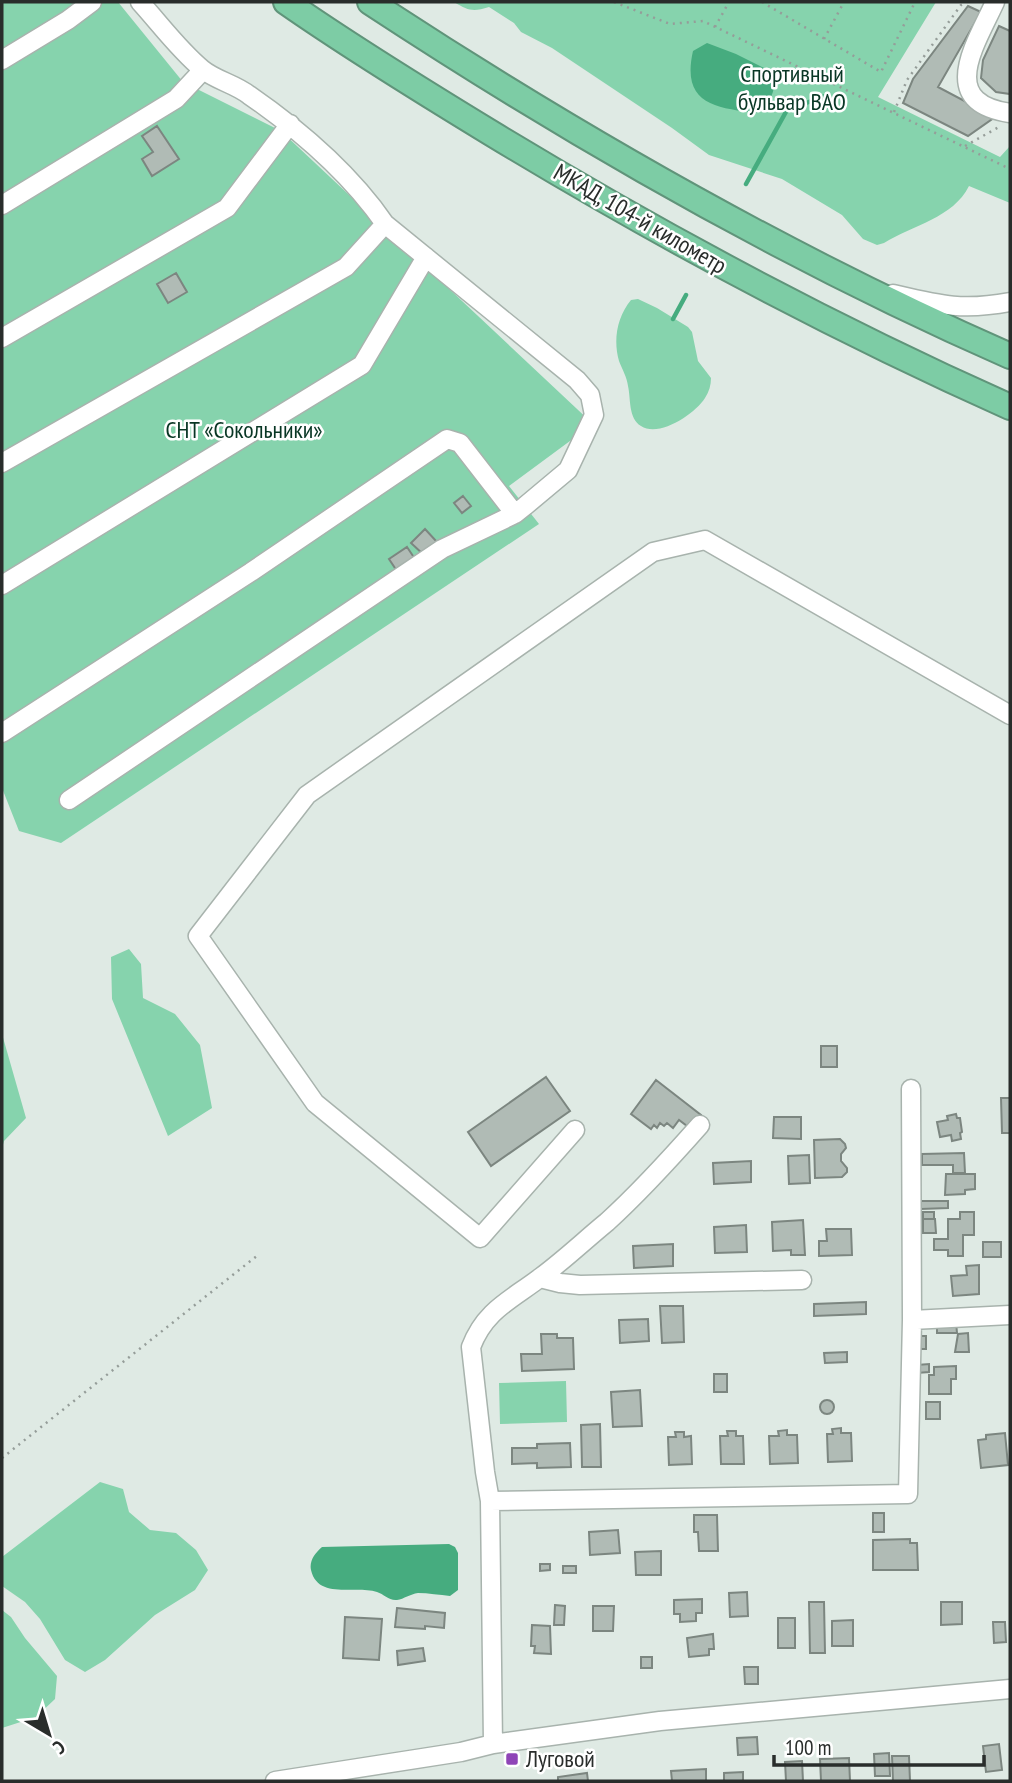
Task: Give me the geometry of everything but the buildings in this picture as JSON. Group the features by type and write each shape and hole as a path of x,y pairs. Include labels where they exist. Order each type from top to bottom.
{"highway":[{"name":"МКАД, 104-й километр","path":"286,2 411,84 524,153 713,262 842,329 1010,407"},
{"name":"МКАД, 104-й километр","path":"370,2 570,127 735,222 863,288 1010,356"}],"street":[{"path":"2,60 68,20 92,2"},
{"path":"69,800 442,549 515,514 568,470 594,415 590,395 577,380 385,224 337,165 290,124 246,92 203,70 140,2"},
{"path":"995,2 968,64 965,79 982,106 1006,119"},
{"path":"2,205 176,99 203,70"},
{"path":"2,338 227,208 290,124"},
{"path":"2,463 346,267 385,224"},
{"path":"2,585 362,365 426,257"},
{"path":"863,288 950,307 979,308 1010,302"},
{"path":"2,733 251,572 447,439 460,443 515,514"},
{"path":"575,1130 480,1238 315,1103 198,936 307,795 653,552 705,540 1010,715"},
{"path":"490,1501 908,1494 912,1320 911,1089"},
{"path":"493,1744 490,1501 471,1348 477,1332 487,1318 609,1220 657,1174 700,1125"},
{"path":"540,1278 580,1285 802,1280"},
{"path":"912,1320 1010,1315"},
{"path":"275,1781 461,1752 493,1744 660,1721 1010,1689"}],"path":[{"path":"614,2 670,23 704,21 1010,169"},
{"path":"715,27 729,2"},
{"path":"762,2 881,72 915,2"},
{"path":"772,8 775,2"},
{"path":"824,38 844,2"},
{"path":"894,113 907,80 961,5 966,2"},
{"path":"964,146 1006,119"},
{"path":"2,1458 258,1255"}],"green space":[{"name":"СНТ «Сокольники»","path":"2,2 118,2 183,82 281,131 593,424 509,486 539,524 61,843 19,831 2,788"},
{"name":"Спортивный бульвар ВАО","path":"454,2 936,2 878,97 1000,157 1010,146 1010,203 969,186 962,197 943,213 877,245 863,239 842,215 782,179 709,155 552,48 521,32 514,23 489,7 471,10"},
{"path":"638,299 688,327 692,332 698,361 711,378 706,396 693,411 667,427 657,429 641,426 634,418 617,353 619,321 631,300"},
{"path":"129,949 141,964 143,998 175,1014 200,1045 212,1108 168,1136 112,999 111,957"},
{"path":"2,1034 26,1118 4,1141 2,1148"},
{"path":"566,1381 567,1422 500,1424 499,1383"},
{"path":"100,1482 123,1489 129,1512 150,1530 176,1533 196,1550 208,1570 195,1590 155,1615 105,1660 85,1672 65,1660 40,1619 25,1602 2,1586 2,1557"},
{"path":"2,1610 11,1617 57,1676 55,1699 36,1717 2,1728"}],"shaded area":[{"path":"707,43 774,73 772,96 757,113 715,105 697,93 692,82 693,51"},
{"path":"449,1544 455,1547 458,1553 458,1590 450,1596 418,1593 394,1600 368,1590 338,1590 321,1585 311,1570 313,1557 322,1547"}],"waterway":[{"path":"746,184 787,110 825,96"},
{"path":"673,319 686,295"}],"place":[{"name":"Луговой","path":"512,1759"}]}
